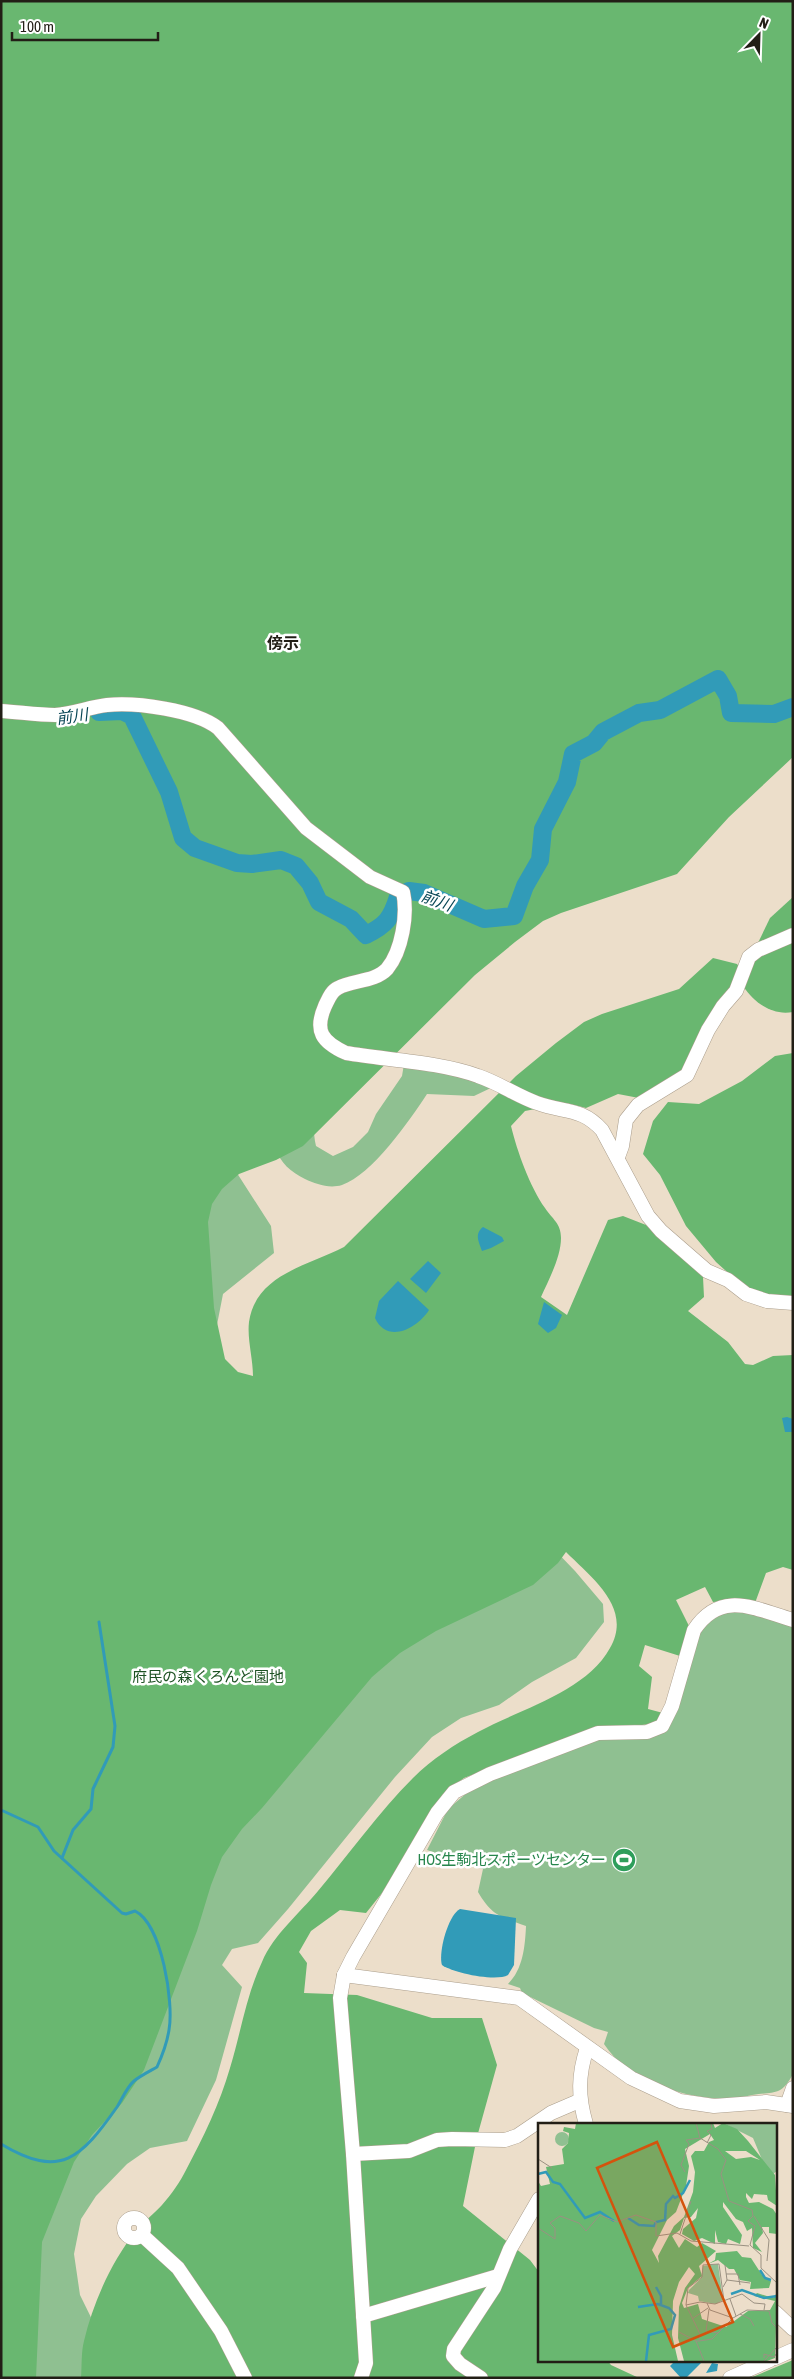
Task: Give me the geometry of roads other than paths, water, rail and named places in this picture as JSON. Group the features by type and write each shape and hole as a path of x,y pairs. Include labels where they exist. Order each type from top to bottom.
{"street":[{"path":"1,711 56,715 109,705 192,714 208,720 218,728 306,828 370,877 404,895 402,929 391,963 382,974 336,988 321,1016 319,1028 323,1037 333,1047 346,1053 464,1072 504,1087 537,1103 579,1112 592,1119 602,1130 618,1157 648,1216 661,1231 700,1266 728,1280 754,1298 793,1303"},
{"path":"618,1157 622,1146 626,1120 638,1106 687,1075 708,1030 723,1006 736,991 749,957 758,950 793,935"},
{"path":"361,2378 366,2363 353,2154 340,1998 344,1974 437,1814 454,1792 490,1774 591,1736 615,1732 647,1732 662,1726 672,1706 694,1630 700,1621 713,1610 731,1605 742,1605 793,1620"},
{"path":"344,1974 519,1998 540,2011 587,2048 631,2078 680,2101 714,2106 766,2102 790,2106 793,2088"},
{"path":"586,2123 579,2101 579,2076 587,2048"},
{"path":"353,2154 409,2151 437,2140 505,2140 517,2136 551,2113 579,2101"},
{"path":"481,2378 460,2364 453,2356 454,2349 494,2288 510,2248 538,2201"},
{"path":"142,2235 178,2268 221,2330 245,2378"},
{"path":"363,2316 498,2276"},
{"path":"776,2313 793,2328"},
{"path":"776,2358 793,2350"},
{"path":"730,2378 766,2362"}],"water":[{"path":"483,1227 502,1237 504,1241 482,1251 478,1235"},
{"path":"428,1261 441,1273 426,1293 410,1279"},
{"path":"398,1281 429,1310 424,1317 410,1328 394,1332 380,1326 375,1318 379,1301"},
{"path":"544,1302 562,1315 556,1328 548,1333 538,1324"},
{"path":"782,1418 793,1419 793,1432 785,1432"},
{"path":"460,1909 516,1918 514,1965 508,1975 494,1978 475,1976 455,1971 442,1965 441,1952 445,1935 452,1919"},
{"path":"674,2362 702,2362 686,2378 681,2378 670,2366"},
{"path":"712,2363 718,2364 717,2371 706,2373"}],"waterway":[{"name":"前川","path":"99,712 122,711 132,716 169,792 183,838 195,848 237,863 252,864 281,860 296,866 310,883 319,902 351,919 366,935 387,921 398,897 409,891 424,893 484,919 514,916 525,886 540,860 543,829 567,782 573,754 594,743 603,732 639,713 660,710 718,679 728,696 731,713 774,714 793,707"},
{"path":"62,1858 73,1830 91,1809 93,1789 113,1747 115,1726 99,1622"},
{"path":"1,1810 38,1827 54,1851 122,1913 126,1914 135,1911 144,1919 159,1947 168,1984 170,2002 169,2030 157,2067 131,2084 104,2125 80,2151 68,2158 55,2162 39,2161 1,2144"}],"place":[{"name":"HOS生駒北スポーツセンター","path":"624,1860"}],"district":[{"name":"傍示","path":"283,643"}],"park label":[{"name":"府民の森 くろんど園地","path":"208,1677"}]}
